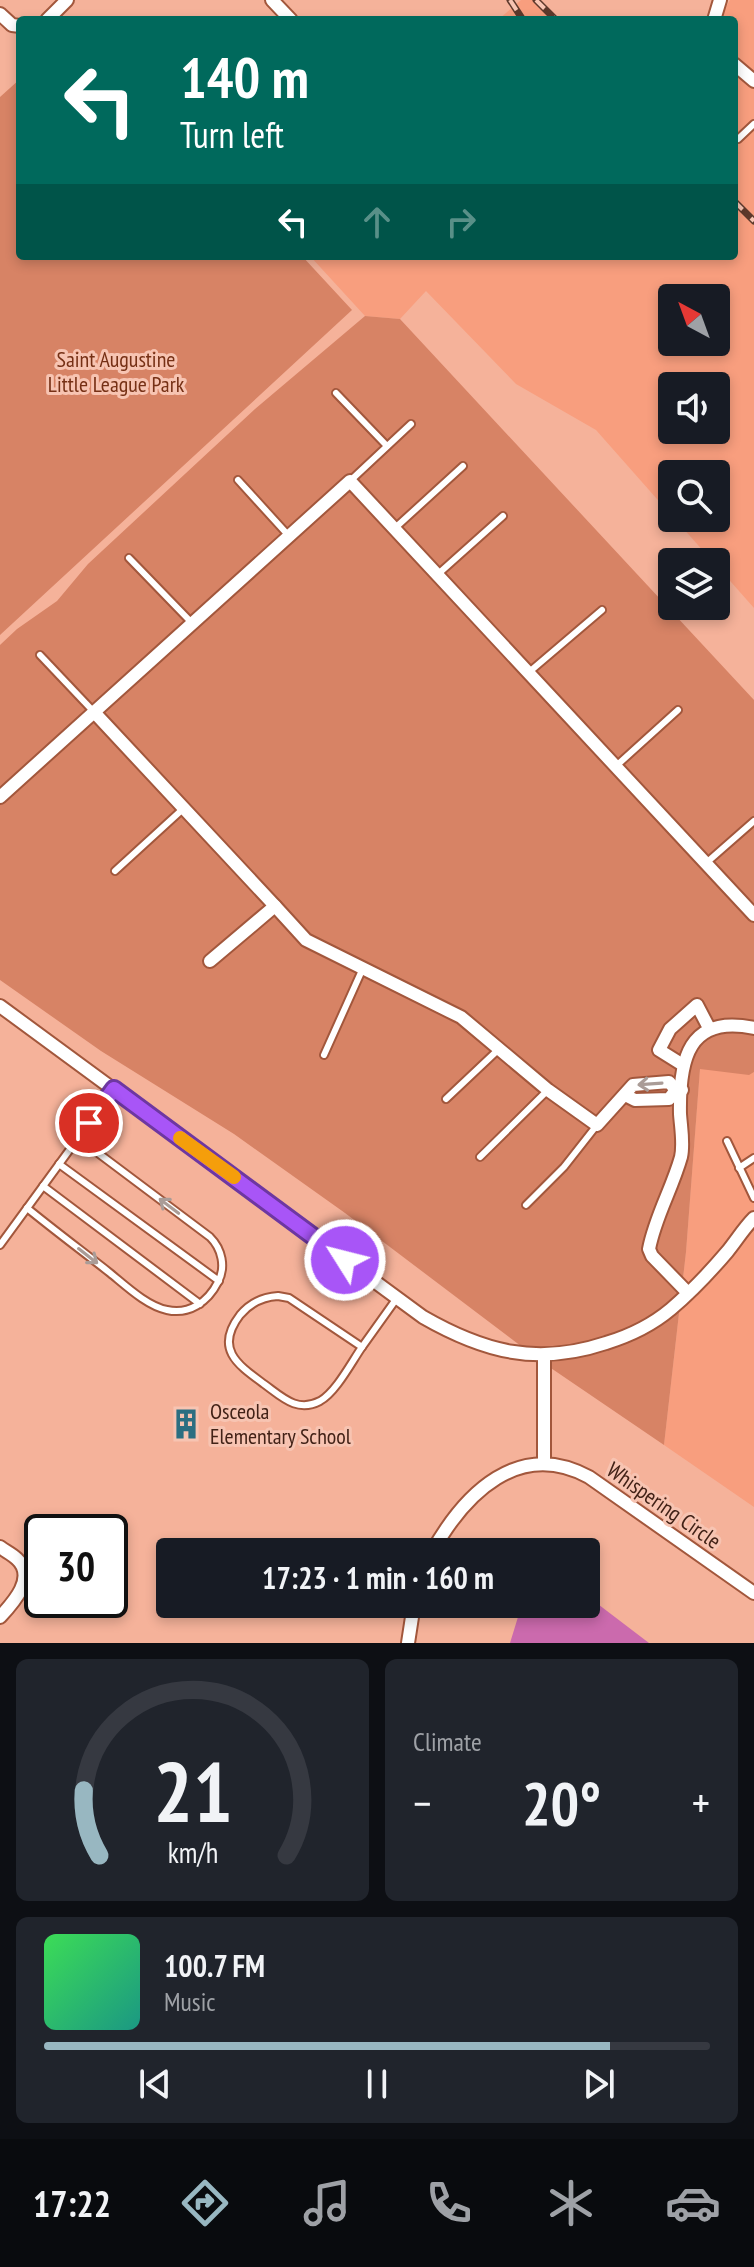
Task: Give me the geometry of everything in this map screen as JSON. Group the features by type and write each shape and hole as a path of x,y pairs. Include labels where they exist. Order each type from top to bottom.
{"street":[{"path":"51,16 67,0"},
{"path":"272,0 287,16"},
{"path":"0,14 16,26"},
{"path":"738,67 754,81"},
{"path":"0,797 350,481 754,915"},
{"path":"94,712 306,940 461,1017 548,1090 597,1125 625,1095 635,1100 669,1099 679,1090"},
{"path":"210,961 275,906"},
{"path":"683,1065 659,1050 670,1029 697,1005 709,1028"},
{"path":"0,1006 397,1298 437,1325 471,1341 544,1356 619,1339 663,1316 725,1254 754,1218"},
{"path":"688,1293 649,1249 653,1228 682,1153 679,1090 683,1065 692,1043 709,1028 734,1024 754,1028"},
{"path":"441,1538 457,1515 490,1483 521,1466 544,1463 544,1356"},
{"name":"Whispering Circle","path":"544,1463 574,1469 589,1477 754,1593"},
{"path":"0,1547 20,1560 24,1570 24,1581 17,1598 0,1617"},
{"path":"408,1643 412,1618"}],"lane":[{"path":"738,139 754,124"},
{"path":"336,393 387,446"},
{"path":"350,481 411,424"},
{"path":"395,528 463,466"},
{"path":"238,480 289,536"},
{"path":"437,575 503,516"},
{"path":"129,558 192,623"},
{"path":"528,673 602,610"},
{"path":"40,655 94,712"},
{"path":"615,767 678,710"},
{"path":"115,871 184,808"},
{"path":"705,864 754,821"},
{"path":"324,1055 363,968"},
{"path":"446,1099 499,1049"},
{"path":"0,1245 114,1089"},
{"path":"480,1157 548,1090"},
{"path":"526,1205 564,1167 597,1125"},
{"path":"27,1208 138,1295 161,1308 185,1310 206,1299 219,1281 222,1258 218,1246 78,1138"},
{"path":"727,1141 754,1198"},
{"path":"739,1168 754,1158"},
{"path":"59,1164 219,1281"},
{"path":"43,1186 200,1304"},
{"path":"362,1347 289,1298 278,1296 260,1299 249,1305 232,1327 229,1339 230,1351 240,1367 290,1403 303,1405 320,1401 330,1393 397,1298"}],"shaded area":[{"path":"521,0 536,0 552,16 503,16"},
{"path":"730,0 754,0 754,73 738,58 738,16 722,16"},
{"path":"738,77 754,89 754,608 730,581 730,548 701,548 686,532 730,532 730,460 658,460 658,500 596,430 516,384 426,291 400,319 365,316 314,260 738,260"},
{"path":"700,1068 754,1072 754,1507 664,1445 686,1252"},
{"path":"600,1606 649,1643 510,1643 518,1618 600,1618"}],"green space":[{"name":"Saint Augustine Little League Park","path":"16,83 16,260 306,260 352,310 0,635 0,97"},
{"path":"365,316 400,319 658,597 658,620 680,620 754,700 754,1072 749,1075 700,1069 686,1252 664,1445 542,1362 345,1213 234,1134 101,1051 0,980 0,645 57,601 88,564 255,409"}],"railway":[{"path":"510,0 520,16"},
{"path":"536,0 552,16"},
{"path":"738,205 754,221"}],"slow traffic":[{"path":"180,1138 234,1177"}],"place":[{"name":"Osceola Elementary School","path":"186,1424"}],"route":[{"path":"89,1123 114,1089 345,1260"}]}
